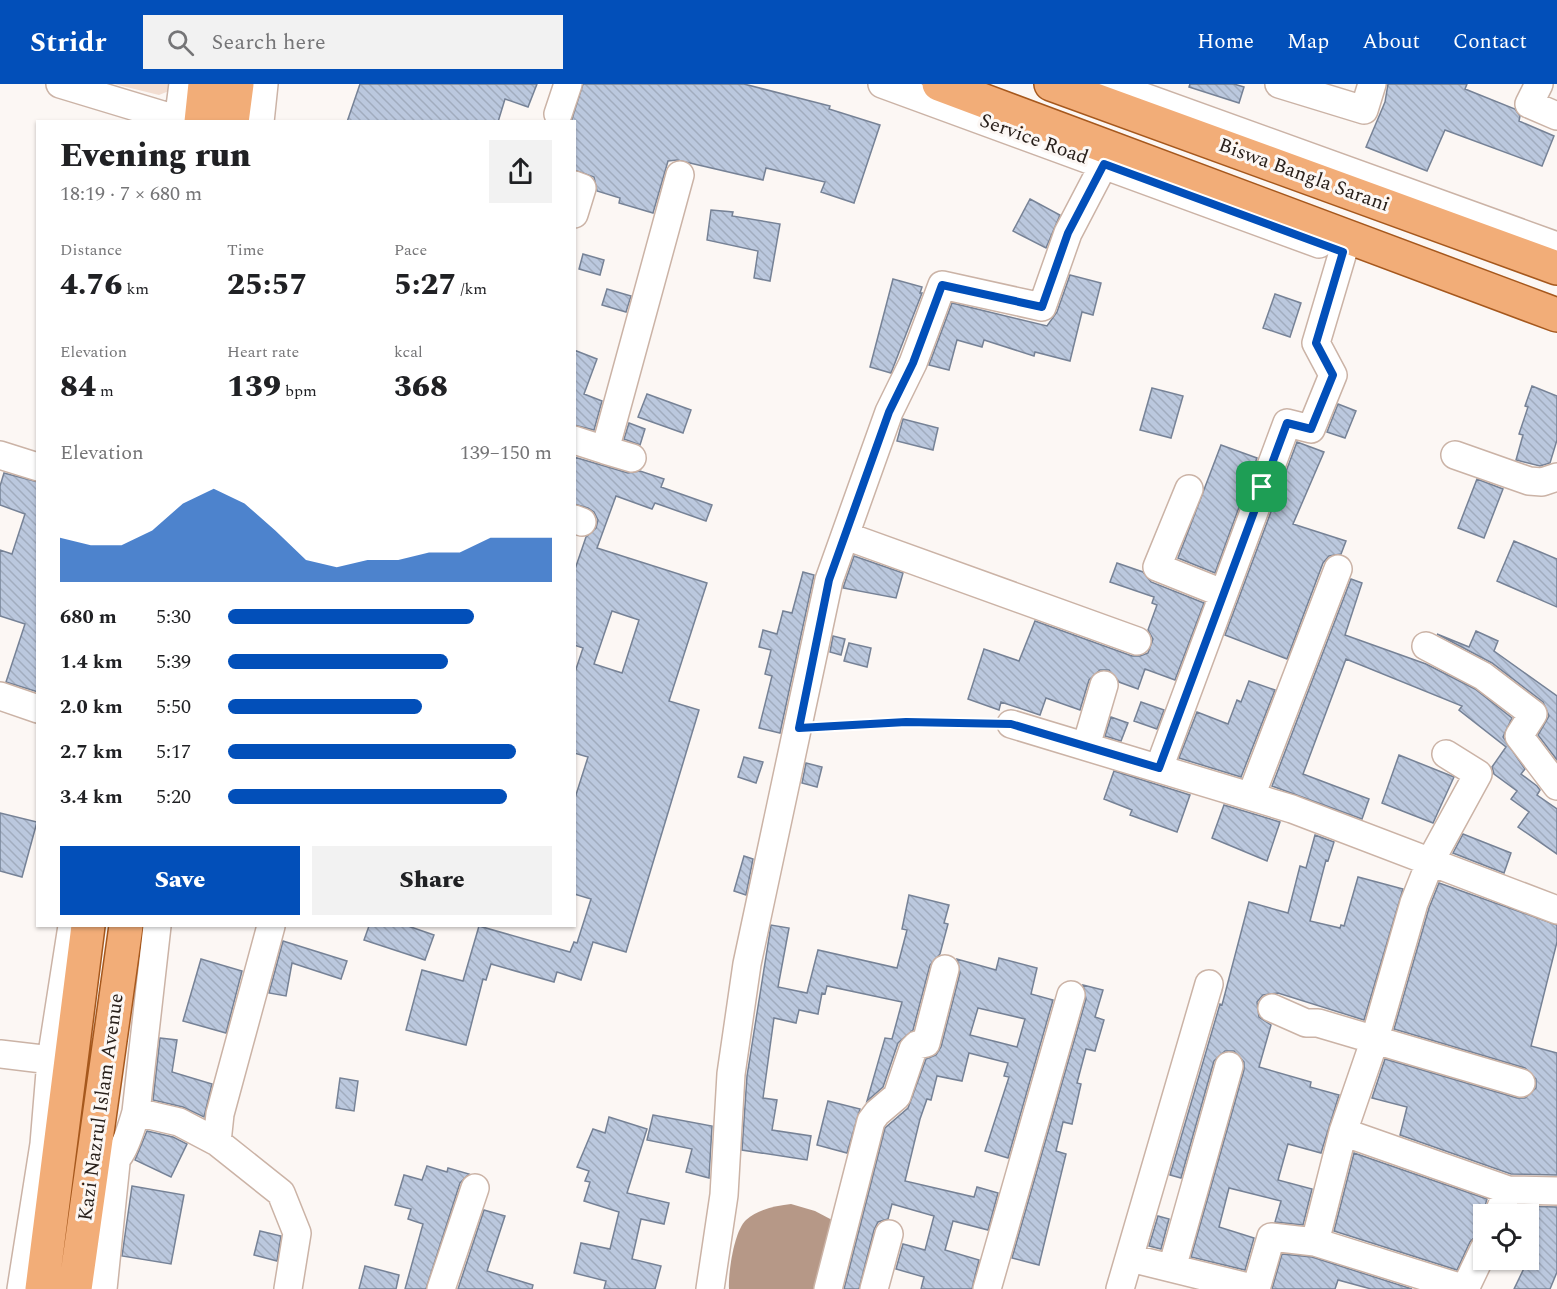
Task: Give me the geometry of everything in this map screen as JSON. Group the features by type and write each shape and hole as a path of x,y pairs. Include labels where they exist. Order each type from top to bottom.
{"main road":[{"path":"187,120 205,84"},
{"path":"232,120 237,84"},
{"name":"Biswa Bangla Sarani","path":"939,84 984,110 1557,315"},
{"name":"Biswa Bangla Sarani","path":"1051,84 1557,268"},
{"name":"Kazi Nazrul Islam Avenue","path":"42,1289 88,927"},
{"name":"Kazi Nazrul Islam Avenue","path":"75,1289 126,927"}],"street":[{"path":"60,84 183,120"},
{"path":"183,84 186,120"},
{"path":"260,120 264,84"},
{"path":"558,114 568,84"},
{"name":"Service Road","path":"882,84 984,110 1104,164 1557,331"},
{"path":"1108,84 1174,95 1557,246"},
{"path":"1278,84 1364,110 1372,84"},
{"path":"1539,84 1529,104 1557,116"},
{"path":"710,1289 724,1195 731,1074 747,964 829,580 889,412 913,363 942,285 1042,307 1068,233 1104,164"},
{"path":"605,450 680,175"},
{"path":"576,186 582,188 576,208"},
{"path":"1159,768 1222,593 1287,423 1311,429 1333,375 1316,343 1343,252"},
{"path":"576,441 632,458"},
{"path":"0,455 36,466"},
{"path":"1455,455 1529,481 1542,482 1557,477"},
{"path":"1189,489 1157,567 1222,593"},
{"path":"846,536 1137,641"},
{"path":"1251,796 1338,569"},
{"path":"1426,646 1483,676 1533,714 1519,736 1557,786"},
{"path":"1086,746 1104,685"},
{"path":"0,696 36,708"},
{"path":"1011,724 1251,796 1431,860 1557,910"},
{"path":"1315,1242 1343,1132 1374,1042 1414,903 1431,860 1478,774 1446,753"},
{"path":"21,1289 45,1144 51,1060 72,927"},
{"path":"89,1187 116,1163 128,1142 136,1112 157,927"},
{"path":"218,1142 220,1114 271,927"},
{"path":"828,1289 871,1122 877,1113 897,1096 914,1049 917,1045 926,1043 945,969"},
{"path":"1120,1289 1209,984"},
{"path":"987,1289 1071,995"},
{"path":"1272,1008 1306,1023 1318,1023 1374,1042 1521,1083"},
{"path":"0,1054 51,1060"},
{"path":"1172,1268 1229,1066"},
{"path":"136,1112 179,1122 218,1142 282,1193 297,1233 288,1289"},
{"path":"1343,1132 1508,1190 1557,1191"},
{"path":"103,1289 116,1163"},
{"path":"441,1289 475,1188"},
{"path":"1502,1204 1508,1190"},
{"path":"874,1289 888,1234"},
{"path":"1130,1258 1256,1289 1271,1237 1315,1242 1465,1289 1474,1270"}],"path":[{"path":"799,728 906,722 1011,724"}],"shaded area":[{"path":"114,84 175,84 174,89 159,95"},
{"path":"791,1204 815,1211 834,1221 826,1289 729,1289 733,1253 742,1225 751,1216 762,1211"}],"building":[{"path":"360,84 537,84 528,107 505,99 499,120 348,120"},
{"path":"583,84 744,84 830,106 829,109 880,125 854,203 821,192 825,182 766,168 763,180 677,160 668,161 653,213 619,203 620,198 597,191 594,177 576,171 576,120 572,120"},
{"path":"1190,84 1234,84 1244,87 1239,103 1189,87"},
{"path":"1388,84 1467,84 1465,89 1515,109 1520,116 1519,121 1554,136 1542,166 1445,130 1427,171 1366,147 1385,102"},
{"path":"1030,199 1060,215 1046,248 1013,231"},
{"path":"711,210 733,212 732,216 780,224 770,281 754,278 758,251 707,240"},
{"path":"583,254 604,260 600,275 579,269"},
{"path":"1070,275 1101,283 1093,315 1082,312 1070,361 1035,352 1034,356 984,340 982,347 957,340 949,370 929,365 952,303 1047,326 1057,312"},
{"path":"893,279 922,287 920,293 922,293 891,373 870,367"},
{"path":"607,289 631,296 626,312 602,305"},
{"path":"1275,294 1301,303 1290,337 1263,328"},
{"path":"576,351 597,359 584,394 602,401 594,430 576,426"},
{"path":"1532,386 1557,396 1557,440 1550,463 1540,466 1516,460 1523,435 1519,434 1528,407 1525,406"},
{"path":"1152,388 1183,396 1171,438 1140,430"},
{"path":"647,394 691,410 683,433 638,417"},
{"path":"1338,404 1356,411 1345,438 1327,432"},
{"path":"903,419 938,428 933,450 897,441"},
{"path":"629,423 645,429 640,445 624,439"},
{"path":"1297,442 1324,452 1293,524 1346,541 1341,554 1329,556 1323,563 1287,659 1225,635"},
{"path":"1221,445 1257,458 1215,573 1178,558"},
{"path":"576,458 628,473 640,471 664,479 661,487 712,505 706,521 655,503 652,509 616,496 597,548 707,583 669,701 699,710 626,952 593,942 581,980 557,972 554,982 491,964 486,980 483,979 466,1045 406,1030 422,970 463,981 479,927 570,952 574,942 577,943 591,899 576,895 576,795 588,757 576,754 576,669 583,648 576,646 576,566 586,537 596,528 598,520 594,512 576,505","holes":["612,611 639,620 622,673 594,664"]},
{"path":"4,473 36,481 36,691 6,682 25,624 0,616 0,550 12,554 25,514 0,505 0,486"},
{"path":"1477,479 1503,489 1484,538 1458,528"},
{"path":"1514,541 1557,559 1557,607 1497,581"},
{"path":"854,556 903,573 896,598 843,588"},
{"path":"1117,563 1143,572 1151,582 1204,603 1175,680 1145,669 1138,689 1119,682 1109,670 1100,670 1089,680 1080,710 1046,698 1040,715 1001,702 999,710 968,699 984,649 1019,661 1035,621 1132,656 1148,653 1153,639 1148,630 1157,605 1152,603 1154,597 1110,582"},
{"path":"803,572 814,575 780,733 759,728 772,676 765,674 771,650 759,647 763,630 777,634 783,611 792,613"},
{"path":"1351,579 1362,583 1345,635 1426,664 1475,689 1512,718 1503,737 1525,769 1521,774 1537,786 1540,790 1537,795 1557,809 1557,854 1518,827 1529,812 1511,799 1517,791 1494,774 1492,767 1506,747 1459,710 1462,706 1346,659 1303,774 1369,799 1362,819 1272,786"},
{"path":"1476,631 1498,641 1494,651 1557,696 1557,760 1538,735 1549,716 1543,702 1492,663 1437,634 1469,647"},
{"path":"833,636 845,639 841,655 830,652"},
{"path":"849,643 871,648 867,667 844,661"},
{"path":"1249,681 1275,690 1241,777 1179,758 1197,712 1228,724 1237,700 1241,702"},
{"path":"1141,702 1164,710 1157,729 1134,721"},
{"path":"1111,717 1128,723 1121,741 1105,736"},
{"path":"1399,755 1454,777 1433,823 1382,803"},
{"path":"744,757 763,762 756,783 738,777"},
{"path":"806,763 822,767 817,787 802,783"},
{"path":"1114,771 1190,795 1177,832 1130,815 1132,810 1104,799"},
{"path":"1224,805 1280,822 1267,861 1212,838"},
{"path":"0,813 36,822 22,877 0,871"},
{"path":"1463,834 1511,853 1504,873 1453,853"},
{"path":"1315,835 1334,842 1328,861 1326,860 1310,921 1340,928 1341,925 1344,926 1358,877 1403,889 1364,1020 1278,993 1263,995 1257,1002 1259,1017 1271,1025 1259,1067 1311,1082 1310,1087 1339,1095 1321,1153 1288,1144 1278,1180 1312,1189 1303,1225 1275,1222 1281,1201 1229,1188 1219,1227 1254,1238 1245,1270 1191,1257 1244,1070 1244,1062 1234,1051 1225,1051 1214,1061 1181,1178 1170,1175 1220,1004 1222,1005 1249,902 1288,913 1300,866 1306,868"},
{"path":"744,856 753,859 746,895 734,891"},
{"path":"1439,883 1557,925 1557,942 1531,1046 1557,1053 1557,1175 1511,1174 1400,1135 1407,1107 1372,1098 1385,1059 1517,1098 1525,1098 1536,1088 1536,1079 1525,1068 1394,1029 1429,908"},
{"path":"909,895 949,905 944,923 948,924 940,954 930,965 913,1030 898,1043 883,1087 867,1101 885,1038 892,1039 902,1002 827,986 825,994 822,993 818,1014 799,1010 796,1023 774,1018 763,1098 777,1100 772,1130 811,1136 807,1160 742,1150 747,1076 771,925 789,928 778,987 807,993 818,950 897,968 907,930 902,929"},
{"path":"369,927 411,927 434,935 425,960 364,940"},
{"path":"283,941 347,961 341,979 292,963 286,996 269,993"},
{"path":"999,958 1037,968 1031,994 1053,1000 1008,1158 985,1151 1009,1077 1004,1076 1008,1063 969,1053 962,1081 937,1076 931,1100 927,1099 920,1119 905,1181 974,1197 977,1187 998,1193 988,1230 953,1221 945,1250 979,1260 972,1289 921,1289 924,1277 896,1269 903,1244 925,1250 934,1216 892,1204 888,1219 878,1222 874,1230 859,1289 844,1289 885,1128 908,1108 926,1059 936,1055 941,1047 960,973 957,959 996,970","holes":["978,1008 1025,1019 1017,1047 970,1035"]},
{"path":"201,959 242,971 226,1033 183,1021"},
{"path":"1083,985 1103,990 1095,1017 1104,1020 1095,1051 1086,1049 1077,1083 1081,1084 1072,1124 1063,1122 1056,1151 1066,1154 1039,1265 1012,1258 1086,999"},
{"path":"160,1038 177,1040 172,1072 212,1084 204,1117 183,1107 153,1100"},
{"path":"340,1078 358,1081 354,1111 336,1108"},
{"path":"828,1101 860,1109 847,1153 817,1145"},
{"path":"653,1115 712,1126 709,1178 686,1172 692,1149 647,1140"},
{"path":"609,1117 647,1129 627,1193 669,1203 664,1224 641,1219 632,1259 661,1266 655,1289 604,1289 606,1281 574,1273 581,1243 610,1249 619,1212 584,1201 590,1182 585,1181 589,1171 577,1167 593,1129 605,1133"},
{"path":"147,1131 173,1137 187,1144 171,1177 135,1160"},
{"path":"1354,1153 1487,1199 1486,1204 1473,1204 1473,1239 1457,1270 1334,1231"},
{"path":"427,1166 447,1172 448,1168 469,1174 460,1183 426,1289 405,1289 423,1224 408,1219 411,1209 395,1205 404,1175 422,1180"},
{"path":"132,1186 184,1195 171,1264 122,1256"},
{"path":"1539,1207 1557,1207 1557,1272 1550,1289 1514,1289 1523,1270 1539,1270"},
{"path":"484,1210 505,1216 487,1271 533,1285 532,1289 458,1289"},
{"path":"1158,1216 1169,1219 1161,1249 1149,1246"},
{"path":"260,1231 281,1236 277,1261 254,1255"},
{"path":"1282,1254 1312,1257 1412,1289 1371,1289 1338,1280 1335,1289 1272,1289"},
{"path":"365,1266 399,1275 396,1289 359,1289"}],"route":[{"path":"1104,164 1343,252 1316,343 1333,375 1311,429 1287,423 1262,487 1159,768 1011,724 906,722 799,728 829,580 889,412 913,363 942,285 1042,307 1068,233 1104,164"}]}
